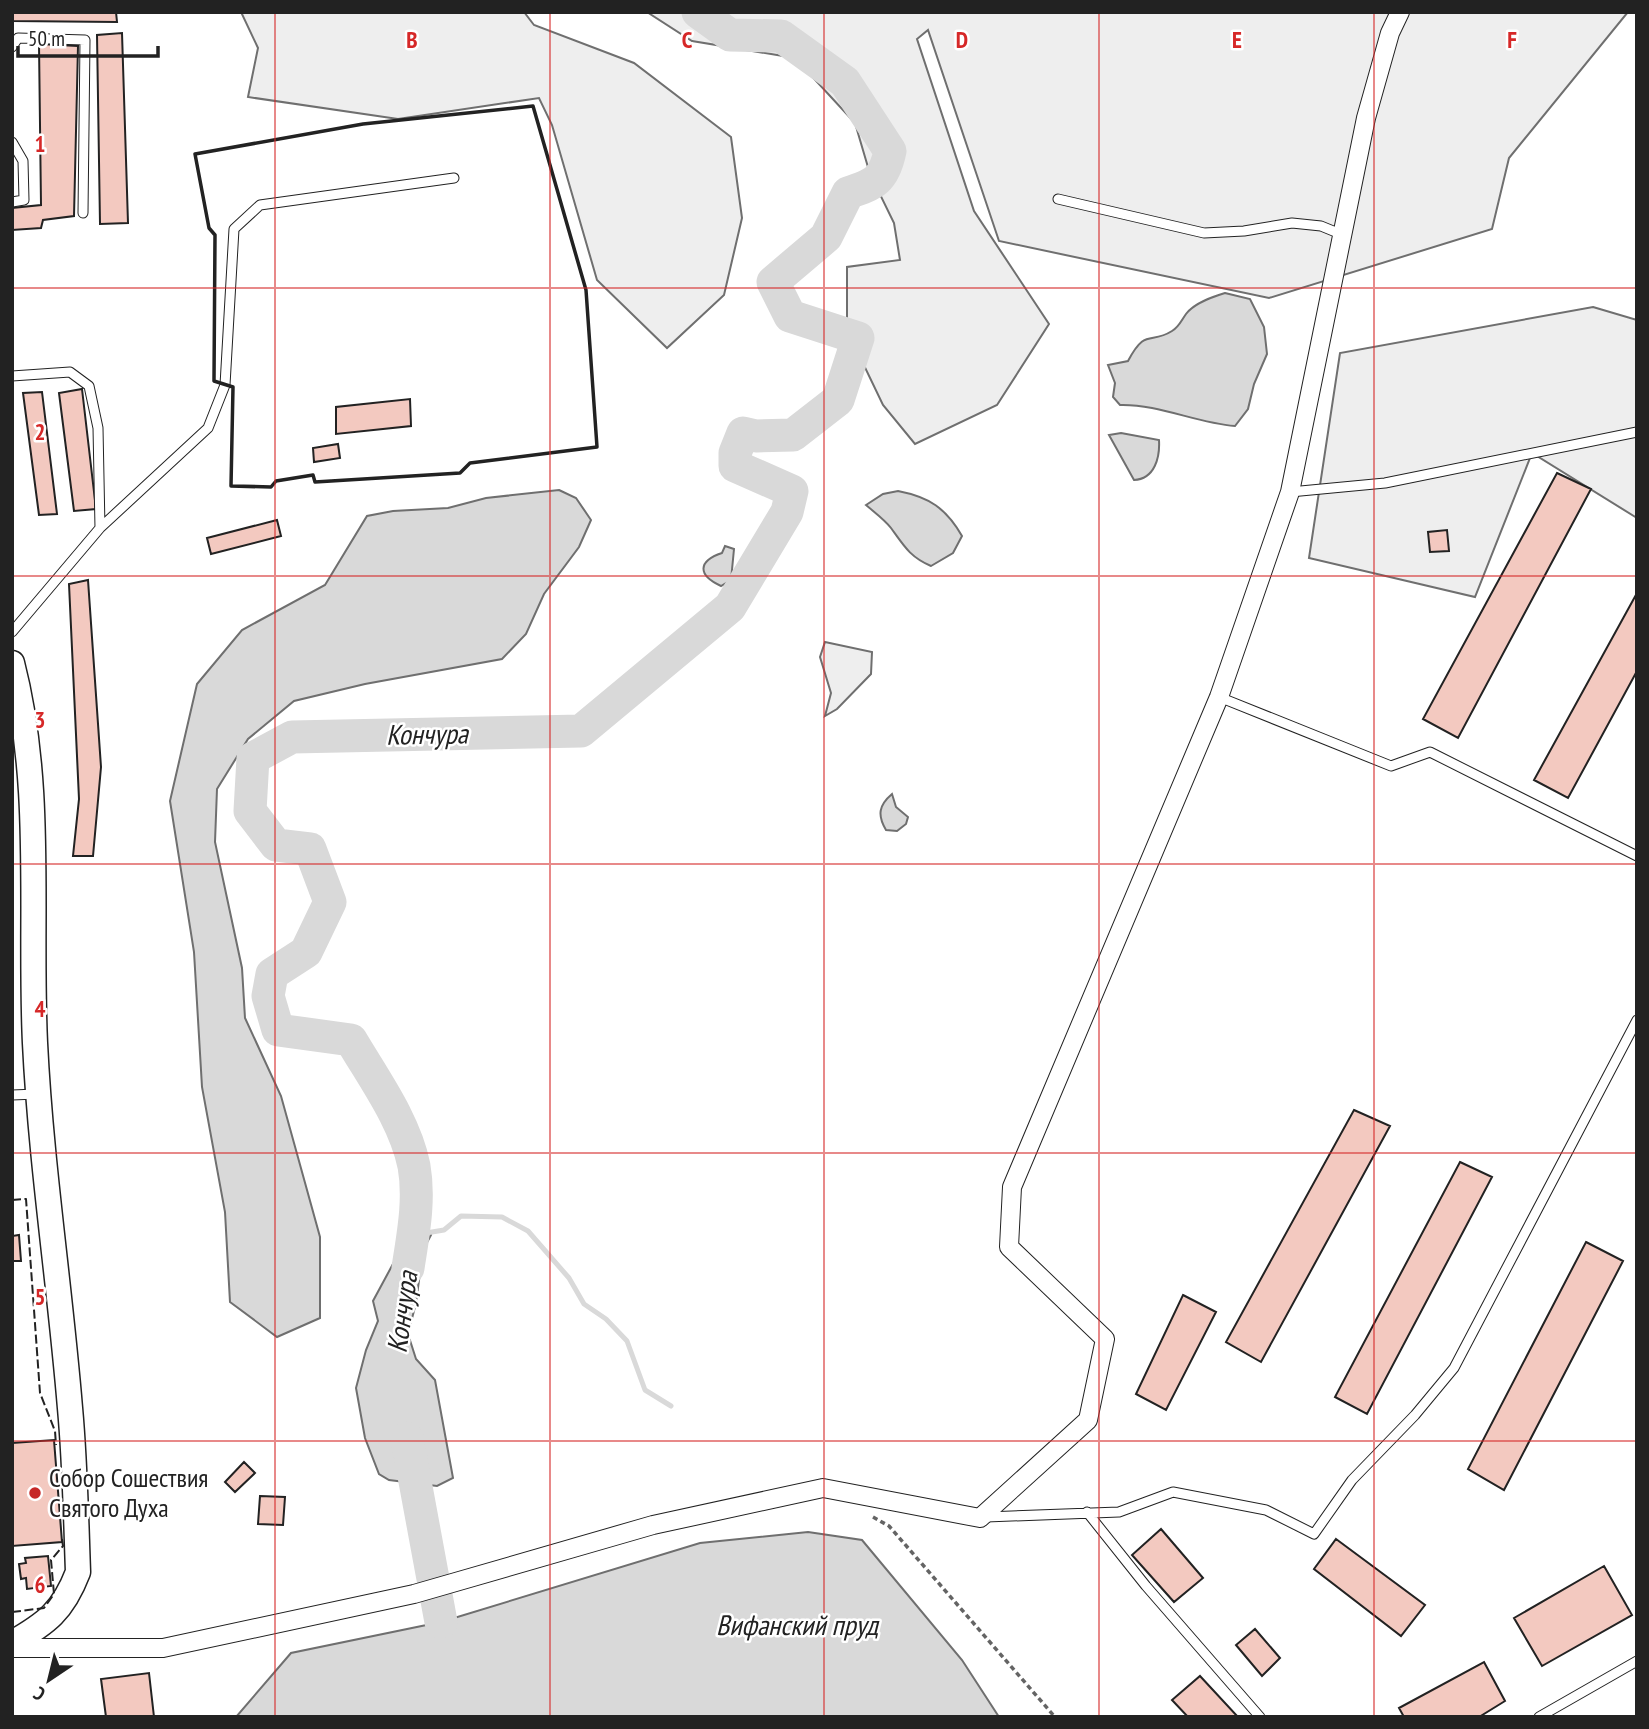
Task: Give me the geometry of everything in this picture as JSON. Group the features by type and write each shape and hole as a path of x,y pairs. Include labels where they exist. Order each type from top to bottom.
{"street":[{"path":"12,1645 163,1648 414,1594 653,1525 823,1488 980,1518 1088,1420 1105,1339 1009,1247 1012,1187 1219,697 1290,492 1366,118 1390,33 1400,12"},
{"path":"12,663 23,707 29,757 38,1094 50,1232 71,1409 78,1572 70,1592 46,1624 12,1645"}],"lane":[{"path":"1390,33 1392,12"},
{"path":"12,47 18,38 85,40 83,213"},
{"path":"12,142 23,160 24,200 12,202"},
{"path":"12,632 100,528 208,428 225,385 234,229 260,205 454,178"},
{"path":"1058,199 1204,233 1292,223 1321,226 1344,236"},
{"path":"12,376 70,372 89,386 98,428 100,528"},
{"path":"1290,492 1385,483 1637,432"},
{"path":"1219,697 1391,766 1430,752 1637,856"},
{"path":"980,1518 1119,1512 1173,1492 1266,1510 1314,1534 1352,1480 1415,1415 1454,1368 1637,1020"},
{"path":"12,1095 38,1094"},
{"path":"1087,1512 1146,1586 1260,1717"},
{"path":"1539,1717 1637,1661"}],"path":[{"path":"867,1513 889,1526 1055,1717"}],"shaded area":[{"path":"241,12 524,12 534,25 634,63 731,137 742,218 724,295 667,348 597,280 552,125 539,98 398,119 248,97 258,48"},
{"path":"647,12 1628,12 1509,158 1492,229 1269,298 999,241 928,30 917,39 974,211 1049,324 997,405 915,444 883,405 847,330 847,267 900,260 894,223 870,174 855,123 795,58 692,41"},
{"path":"1593,307 1637,320 1637,518 1532,453 1475,597 1309,558 1340,353"},
{"path":"825,642 872,652 871,674 837,709 825,716 831,693 820,657"}],"water":[{"path":"1225,293 1250,299 1264,327 1267,354 1254,384 1248,409 1235,426 1149,407 1120,405 1113,397 1115,383 1108,365 1128,361 1144,340 1172,331 1194,307"},
{"path":"1121,433 1159,440 1155,466 1147,476 1134,480 1109,435"},
{"path":"559,490 576,498 591,520 579,547 544,594 526,634 502,659 365,684 294,701 248,739 217,789 215,842 242,968 245,1018 281,1096 320,1237 320,1318 277,1337 230,1302 225,1212 202,1087 194,952 170,801 197,684 242,630 325,585 367,516 393,511 448,508 486,498"},
{"path":"898,491 928,500 950,518 962,536 953,553 931,566 924,563 908,550 889,525 866,505 883,494"},
{"path":"725,546 734,549 731,580 721,586 704,573 704,568 708,560 722,553"},
{"path":"892,794 896,807 908,817 906,824 897,831 886,830 881,820 882,806"},
{"path":"415,1223 431,1235 423,1250 416,1303 408,1334 416,1359 435,1380 453,1478 437,1486 389,1480 379,1474 365,1438 356,1388 366,1350 378,1321 373,1301"},
{"name":"Вифанский пруд","path":"808,1532 862,1540 962,1660 999,1717 236,1717 291,1653 441,1622 700,1543"}],"building":[{"path":"12,12 116,12 117,22 12,21"},
{"path":"122,33 128,223 100,224 97,35"},
{"path":"39,44 78,46 74,216 43,220 41,228 12,230 12,208 41,205"},
{"path":"82,389 96,509 74,511 59,393"},
{"path":"42,392 57,514 39,515 23,393"},
{"path":"410,399 411,426 336,434 336,407"},
{"path":"338,444 340,458 314,462 313,448"},
{"path":"1557,473 1591,489 1458,738 1423,719"},
{"path":"277,520 281,536 211,554 207,538"},
{"path":"1447,530 1449,551 1430,552 1428,532"},
{"path":"88,580 101,767 93,856 73,856 79,799 69,584"},
{"path":"1637,593 1637,671 1568,798 1534,780"},
{"path":"1354,1110 1390,1126 1261,1362 1226,1342"},
{"path":"1460,1162 1492,1177 1367,1414 1335,1397"},
{"path":"19,1235 21,1261 12,1261 12,1236"},
{"path":"1586,1242 1623,1261 1504,1490 1468,1469"},
{"path":"1183,1295 1216,1312 1166,1410 1136,1394"},
{"name":"Собор Сошествия Святого Духа","path":"54,1440 62,1542 12,1546 12,1443"},
{"path":"244,1462 255,1473 235,1492 225,1482"},
{"path":"260,1496 285,1497 283,1525 258,1524"},
{"path":"1161,1529 1203,1578 1174,1602 1132,1555"},
{"path":"1336,1539 1425,1605 1401,1636 1314,1569"},
{"path":"48,1556 51,1586 27,1589 26,1578 21,1579 19,1564 26,1563 25,1558"},
{"path":"1604,1566 1632,1615 1542,1666 1514,1618"},
{"path":"1255,1629 1280,1658 1262,1676 1236,1645"},
{"path":"1484,1662 1505,1701 1479,1717 1404,1717 1399,1708"},
{"path":"149,1673 154,1717 106,1717 101,1679"},
{"path":"1200,1676 1238,1717 1188,1717 1172,1700"}],"waterway":[{"name":"Кончура","path":"408,1268 415,1217 416,1179 410,1149 388,1101 351,1040 278,1030 268,996 272,974 306,952 330,902 310,849 276,845 250,811 253,758 292,737 581,731 730,607 787,512 792,491 735,466 735,453 743,433 756,436 793,435 838,400 858,338 790,316 773,282 826,237 848,193 877,180 885,169 890,151 845,82 781,36 730,35 698,12"},
{"path":"426,1233 444,1230 461,1216 502,1217 528,1231 569,1278 584,1304 606,1319 627,1341 645,1390 671,1406"},
{"name":"Кончура","path":"407,1438 441,1622"}],"fence":[{"path":"12,1200 26,1199 40,1393 55,1431 56,1445"},
{"path":"12,1612 44,1608 54,1594 51,1560 63,1546 62,1539"}],"wall":[{"path":"533,106 586,290 597,447 470,463 460,473 315,482 313,475 276,481 271,487 231,486 233,387 214,381 215,235 209,228 195,154 363,124 533,106"}],"place":[{"name":"Собор Сошествия Святого Духа","path":"35,1493"}]}
